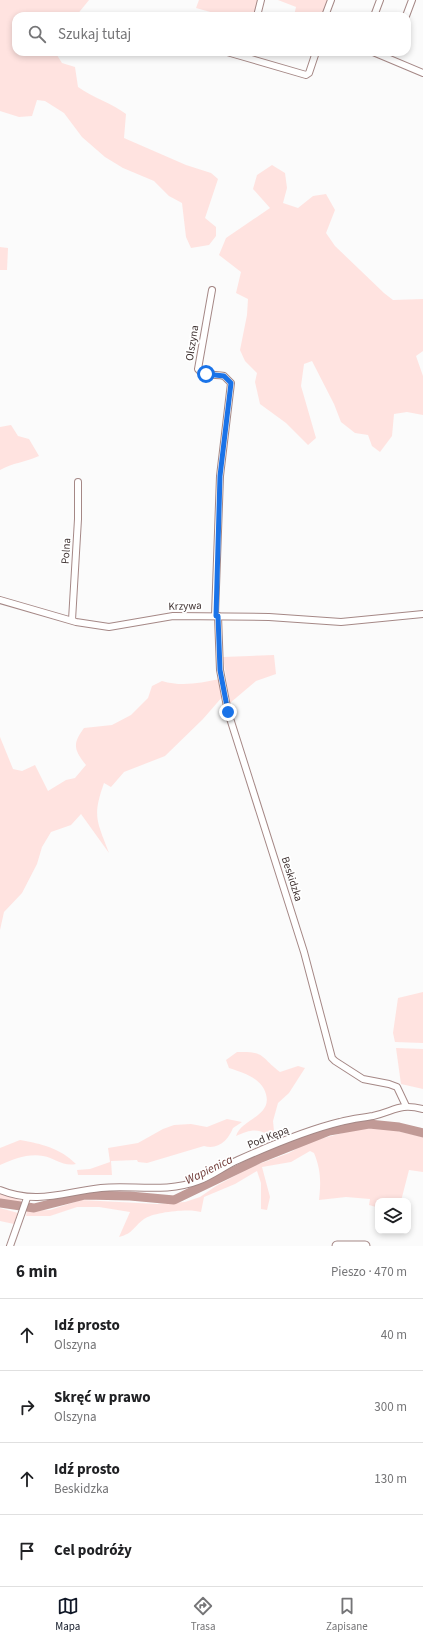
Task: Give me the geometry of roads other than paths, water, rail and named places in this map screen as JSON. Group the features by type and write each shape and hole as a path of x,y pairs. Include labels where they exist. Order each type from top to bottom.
{"street":[{"path":"258,12 261,0"},
{"path":"326,12 331,0"},
{"path":"376,12 380,0"},
{"path":"408,12 412,0"},
{"path":"249,56 306,76 309,73 315,56"},
{"path":"391,56 423,73"},
{"name":"Olszyna","path":"212,290 198,369 206,374 224,376 231,383 220,476 217,616"},
{"name":"Polna","path":"72,620 78,519 78,482"},
{"name":"Krzywa","path":"0,600 72,620 109,627 173,616 217,616 341,622 423,614"},
{"name":"Beskidzka","path":"217,616 220,670 228,712 304,952 332,1058 363,1079 397,1087 406,1106"},
{"name":"Pod Kępą","path":"27,1198 58,1196 102,1188 160,1188 180,1186 198,1181 238,1160 317,1128 374,1116 406,1106 423,1109"},
{"path":"0,1190 27,1198 10,1246"},
{"path":"337,1246 365,1246"}],"waterway":[{"name":"Wapienica","path":"0,1203 34,1208 85,1195 130,1196 174,1200 261,1158 329,1131 369,1124 399,1127 423,1133"}]}
